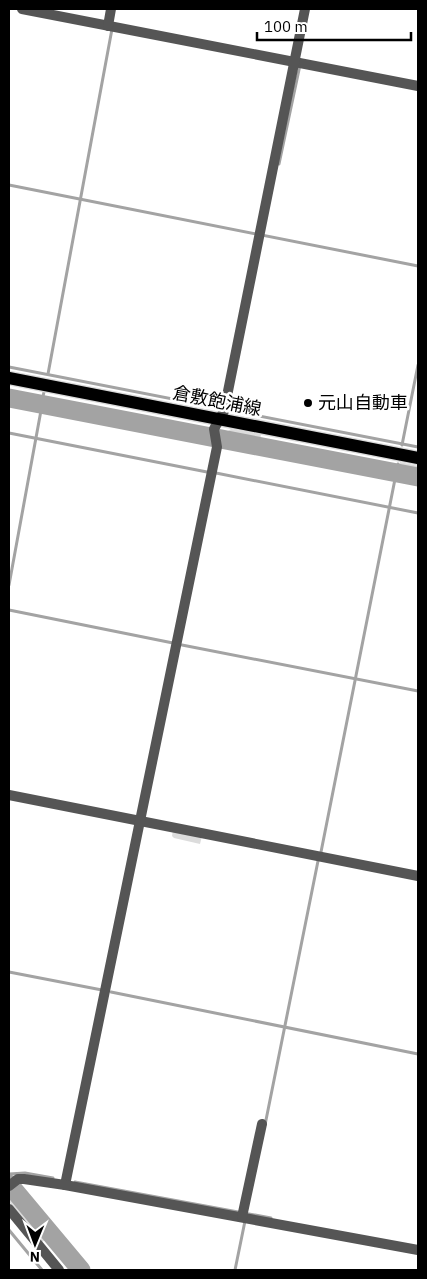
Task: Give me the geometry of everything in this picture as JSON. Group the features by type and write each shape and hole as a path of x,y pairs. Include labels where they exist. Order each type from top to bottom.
{"main road":[{"name":"倉敷飽浦線","path":"9,378 223,412 418,458"}],"street":[{"path":"22,9 418,86"},
{"path":"110,25 112,9"},
{"path":"65,1185 141,822 215,438 214,429 223,412 297,61 305,9"},
{"path":"9,795 418,876"},
{"path":"242,1214 262,1124"},
{"path":"11,1184 24,1178 242,1214 418,1250"},
{"path":"9,1209 59,1270"}],"shaded area":[{"path":"231,429 261,434 260,443 237,439 223,434"},
{"path":"400,462 418,466 418,473 398,470"},
{"path":"173,830 202,836 200,844 174,838 172,836"},
{"path":"11,1192 49,1237 42,1242 9,1202"}],"waterway":[{"path":"48,374 112,29"},
{"path":"279,164 300,65"},
{"path":"9,185 418,266"},
{"path":"402,445 418,365"},
{"path":"9,367 418,447"},
{"path":"41,405 44,392"},
{"path":"9,398 418,477"},
{"path":"9,585 42,405"},
{"path":"9,433 207,472"},
{"path":"321,852 398,464"},
{"path":"216,473 418,513"},
{"path":"9,610 173,643"},
{"path":"182,645 418,691"},
{"path":"265,1125 318,861"},
{"path":"9,972 102,990"},
{"path":"111,992 418,1054"},
{"path":"9,1174 25,1173 53,1178"},
{"path":"75,1182 271,1218"},
{"path":"9,1184 81,1270"},
{"path":"235,1270 245,1221"},
{"path":"9,1230 42,1270"}],"place":[{"name":"元山自動車","path":"308,403"}]}
